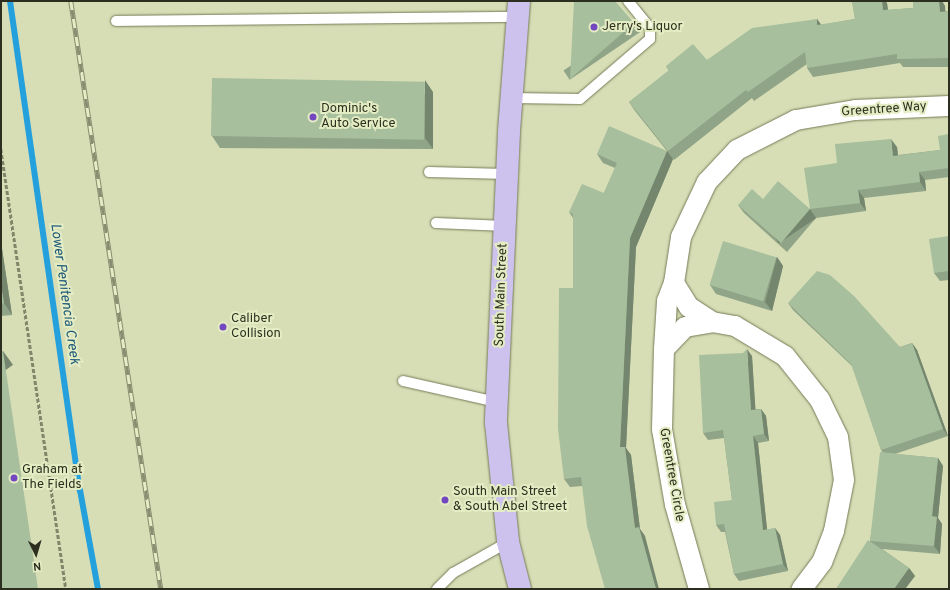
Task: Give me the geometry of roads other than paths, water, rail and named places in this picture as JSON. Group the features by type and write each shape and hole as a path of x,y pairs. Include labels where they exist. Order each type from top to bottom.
{"main road":[{"name":"South Main Street","path":"518,9 511,98 497,402 501,488 508,542 515,563 518,588"}],"street":[{"name":"Greentree Way","path":"664,349 667,301 674,283 681,237 707,182 737,150 796,120 855,110 949,106"},
{"path":"674,283 689,307 712,322"},
{"path":"664,349 685,327 712,322 734,326 785,356 820,400 838,437 844,480 834,531 822,562 802,589"},
{"name":"Greentree Circle","path":"664,349 662,429 675,505 699,589"}],"lane":[{"path":"511,98 575,101 592,89 650,39 650,28 628,1"},
{"path":"116,21 518,9"},
{"path":"429,172 507,174"},
{"path":"436,223 505,226"},
{"path":"403,381 497,402"},
{"path":"436,589 453,573 508,542"}],"waterway":[{"name":"Lower Penitencia Creek","path":"10,1 80,490 98,589"}],"railway":[{"path":"71,1 161,589"}],"place":[{"name":"Jerry's Liquor","path":"594,27"},
{"name":"Dominic's Auto Service","path":"313,117"},
{"name":"Caliber Collision","path":"223,327"},
{"name":"Graham at The Fields","path":"14,478"},
{"name":"South Main Street & South Abel Street","path":"445,500"}]}
